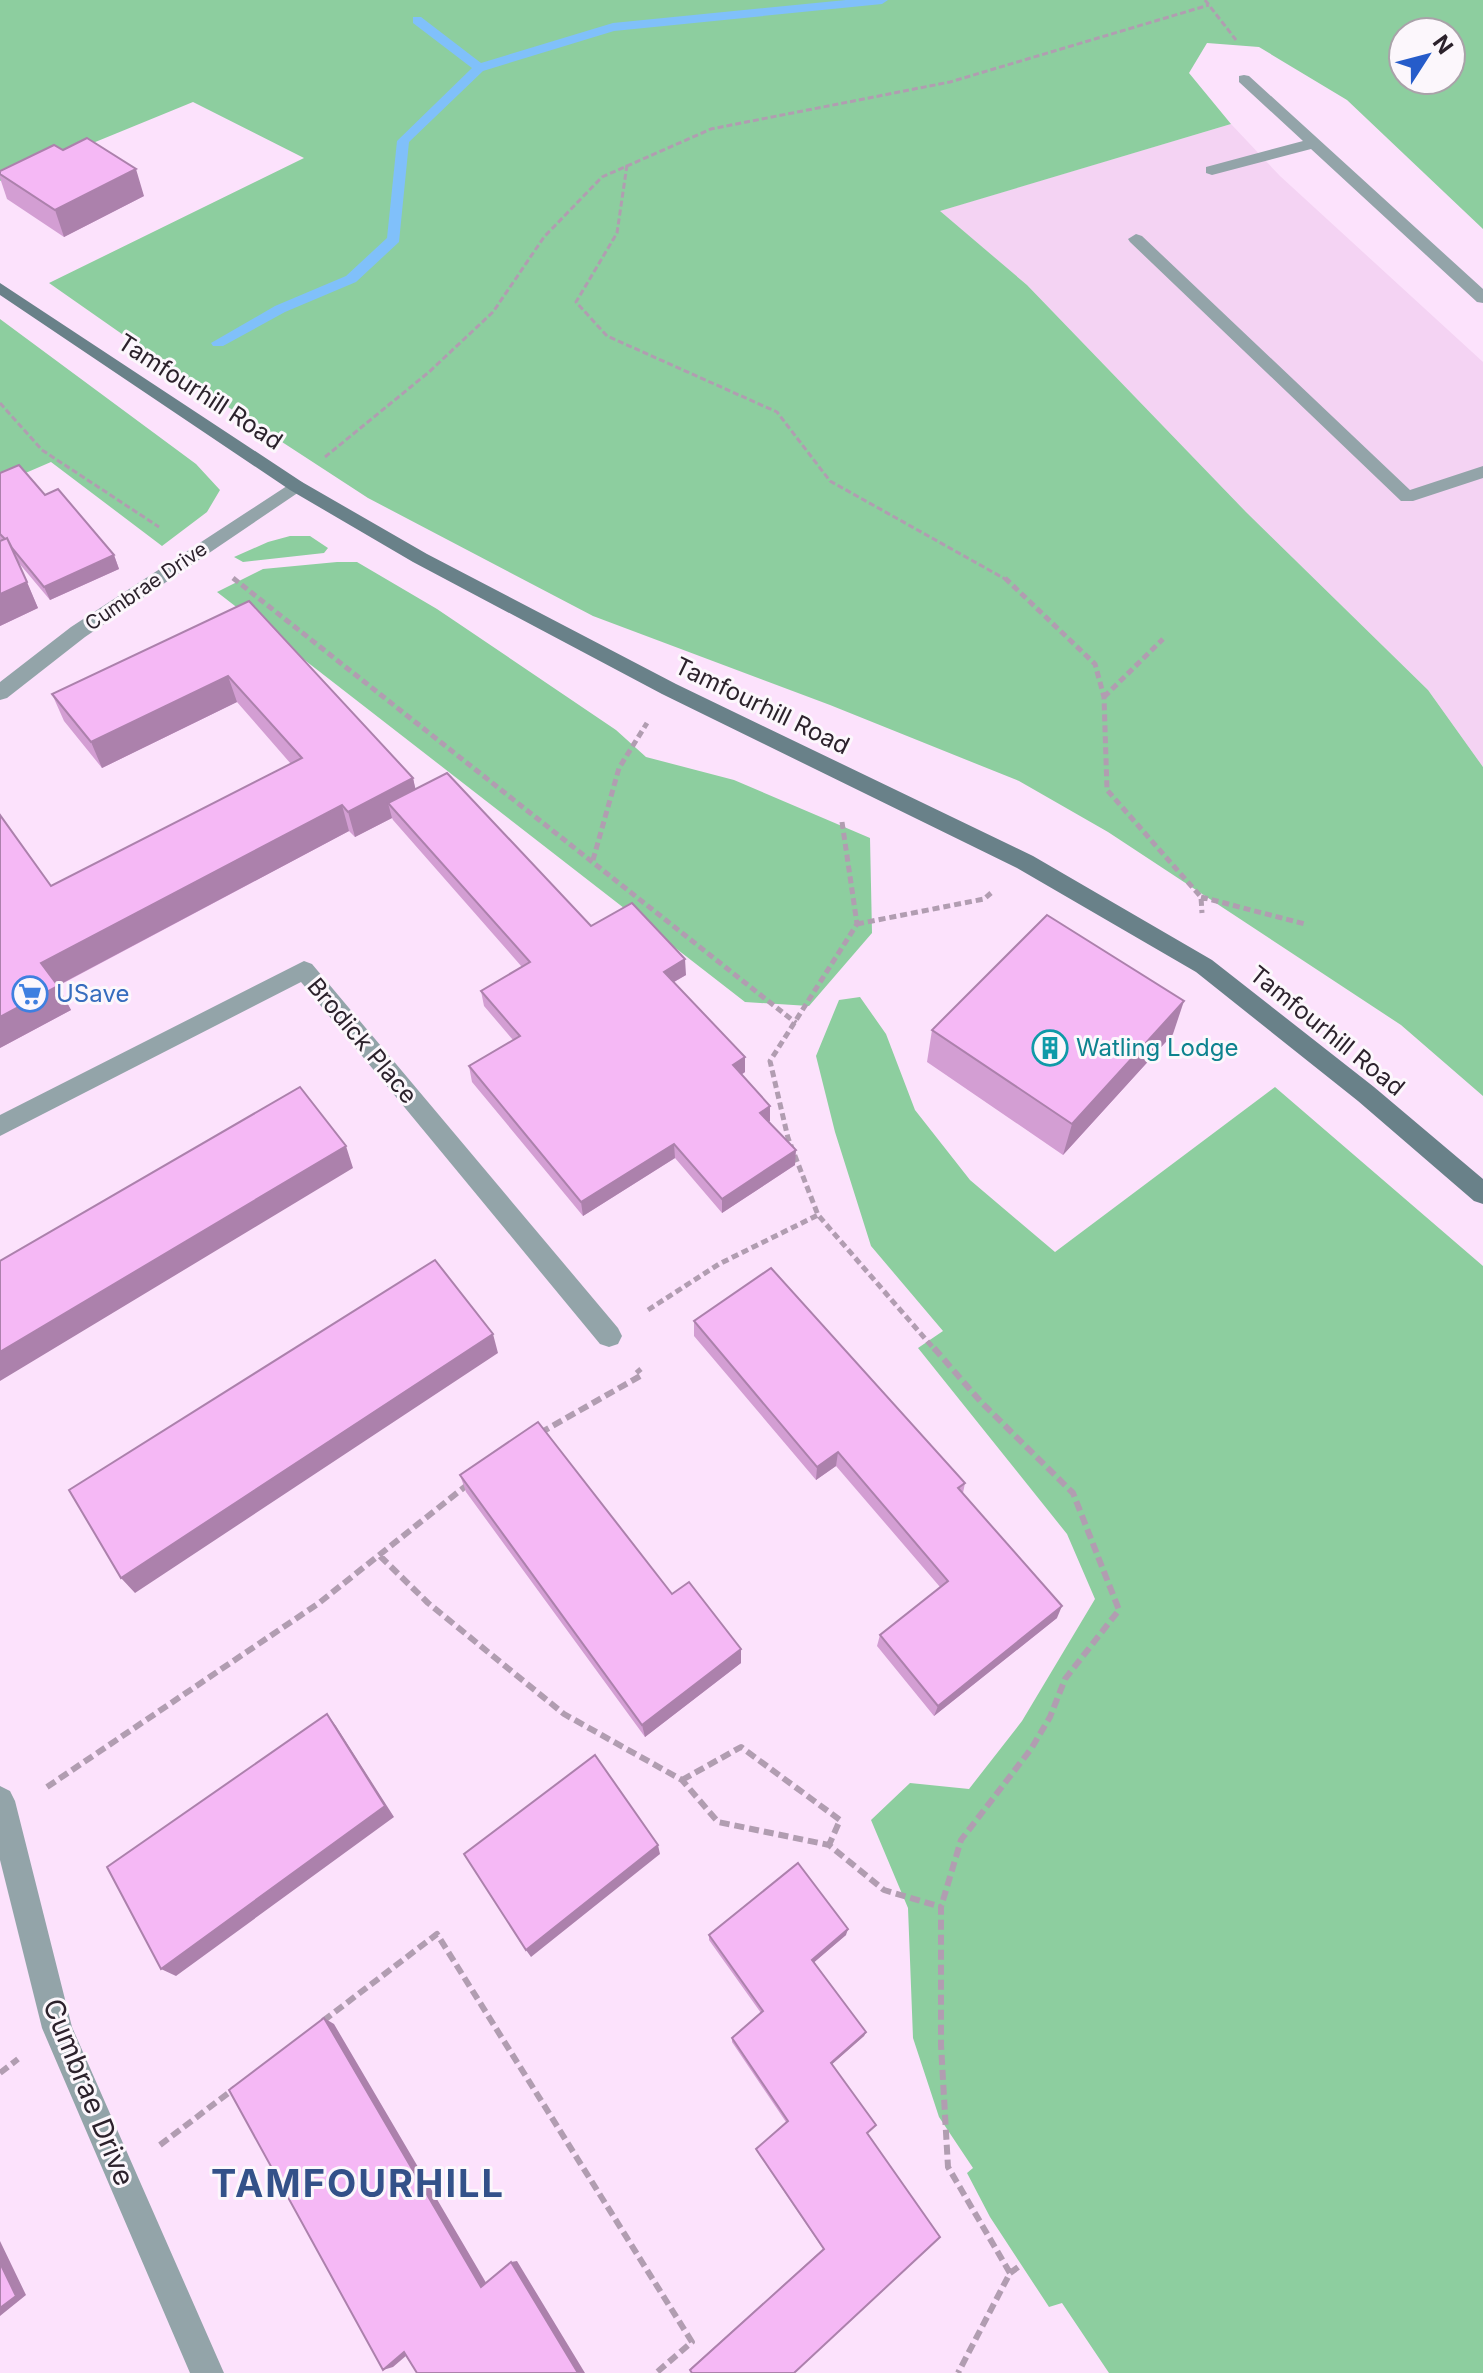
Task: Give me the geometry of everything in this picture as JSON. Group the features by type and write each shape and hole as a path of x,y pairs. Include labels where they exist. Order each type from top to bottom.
{"main road":[{"name":"Tamfourhill Road","path":"0,288 296,486 420,558 669,689 1025,862 1204,966 1366,1094 1483,1194"}],"street":[{"path":"1244,79 1483,298"},
{"path":"1212,170 1314,143"},
{"path":"1136,239 1407,497 1483,472"},
{"name":"Cumbrae Drive","path":"0,693 78,632 296,486"},
{"name":"Brodick Place","path":"0,1126 304,970 609,1336"},
{"name":"Cumbrae Drive","path":"2,1808 57,2028 207,2373"}],"path":[{"path":"1205,0 1225,22 1241,50 1244,79"},
{"path":"296,486 340,442 429,372 493,312 544,237 602,177 711,129 950,82 1209,5"},
{"path":"627,165 617,233 576,302 607,336 777,412 830,481 1001,574 1095,664 1104,697 1107,790 1201,897 1305,924"},
{"path":"0,403 42,450 196,552 593,860 796,1023"},
{"path":"1104,697 1163,639"},
{"path":"593,860 619,768 669,689"},
{"path":"833,770 857,924 770,1061 788,1138 818,1215 981,1402 1073,1493 1119,1610 1065,1679 1050,1717 1031,1749 961,1840 941,1907 941,2031 948,2167 1010,2273"},
{"path":"857,924 984,899 1025,862"},
{"path":"1201,897 1204,966"},
{"path":"534,1437 642,1375 609,1336 719,1264 818,1215"},
{"path":"2,1808 319,1603 472,1480"},
{"path":"380,1556 428,1603 564,1714 682,1780 718,1822 829,1845 884,1890 941,1907"},
{"path":"682,1780 741,1747 840,1820 829,1845"},
{"path":"311,2030 437,1934 692,2342 656,2373"},
{"path":"121,2174 248,2078"},
{"path":"958,2373 1010,2273 1021,2265"}],"shaded area":[{"path":"1231,124 1280,176 1483,362 1483,767 1428,690 1246,512 1027,285 939,211"}],"green space":[{"path":"0,0 1483,0 1483,229 1347,100 1259,47 1207,43 1189,73 1231,124 940,211 1027,285 1246,512 1428,690 1483,767 1483,1096 1401,1025 1108,832 1019,781 830,705 593,616 368,498 202,390 49,283 304,158 193,102 0,181"},
{"path":"0,319 196,464 220,490 207,512 162,546 51,462 0,484"},
{"path":"290,536 310,536 328,548 324,553 243,562 234,557 268,542"},
{"path":"357,562 437,609 616,730 646,757 734,780 870,838 872,933 809,1006 745,1002 217,592 263,569"},
{"path":"860,997 886,1034 915,1110 970,1180 1055,1252 1275,1087 1483,1266 1483,2373 1109,2373 1062,2303 1049,2307 990,2217 967,2173 973,2168 939,2117 913,2038 908,1908 871,1820 910,1783 969,1789 1022,1721 1095,1599 1067,1534 918,1348 943,1331 871,1246 835,1132 816,1056 839,1000"}],"building":[{"path":"87,138 136,169 55,210 0,174 0,171 54,145 63,150"},
{"path":"19,465 45,495 58,489 114,555 44,587 7,538 0,534 0,473"},
{"path":"7,538 27,582 0,594 0,541"},
{"path":"249,601 413,778 348,812 342,805 41,963 58,986 0,1017 0,815 51,886 302,758 228,676 91,742 52,694"},
{"path":"447,773 591,926 632,903 685,959 664,972 745,1057 733,1065 770,1106 760,1113 796,1150 722,1199 674,1144 581,1202 469,1066 520,1036 481,991 530,962 388,803"},
{"name":"Watling Lodge","path":"1047,915 1184,1001 1072,1124 932,1030"},
{"path":"300,1087 346,1146 0,1352 0,1261"},
{"path":"435,1260 493,1334 121,1578 69,1490"},
{"path":"771,1268 965,1483 958,1488 1062,1606 938,1706 880,1635 948,1581 838,1452 817,1467 694,1321"},
{"path":"538,1422 672,1594 689,1582 741,1649 642,1725 460,1475"},
{"path":"327,1714 385,1806 161,1969 107,1867"},
{"path":"595,1755 658,1845 526,1950 464,1854"},
{"path":"798,1863 848,1929 812,1960 866,2032 831,2063 876,2125 867,2133 940,2237 794,2373 692,2373 690,2370 824,2249 756,2149 788,2121 732,2038 763,2011 709,1935"},
{"path":"324,2018 481,2287 511,2262 578,2373 417,2373 404,2352 383,2370 229,2090"},
{"path":"0,2263 16,2296 0,2308"}],"waterway":[{"path":"479,68 613,27 882,0"},
{"path":"417,20 479,68"},
{"path":"218,343 280,309 351,279 394,239 403,141 479,68"}],"place":[{"name":"USave","path":"30,994"},
{"name":"Watling Lodge","path":"1050,1048"}],"district":[{"name":"TAMFOURHILL","path":"358,2184"}]}
